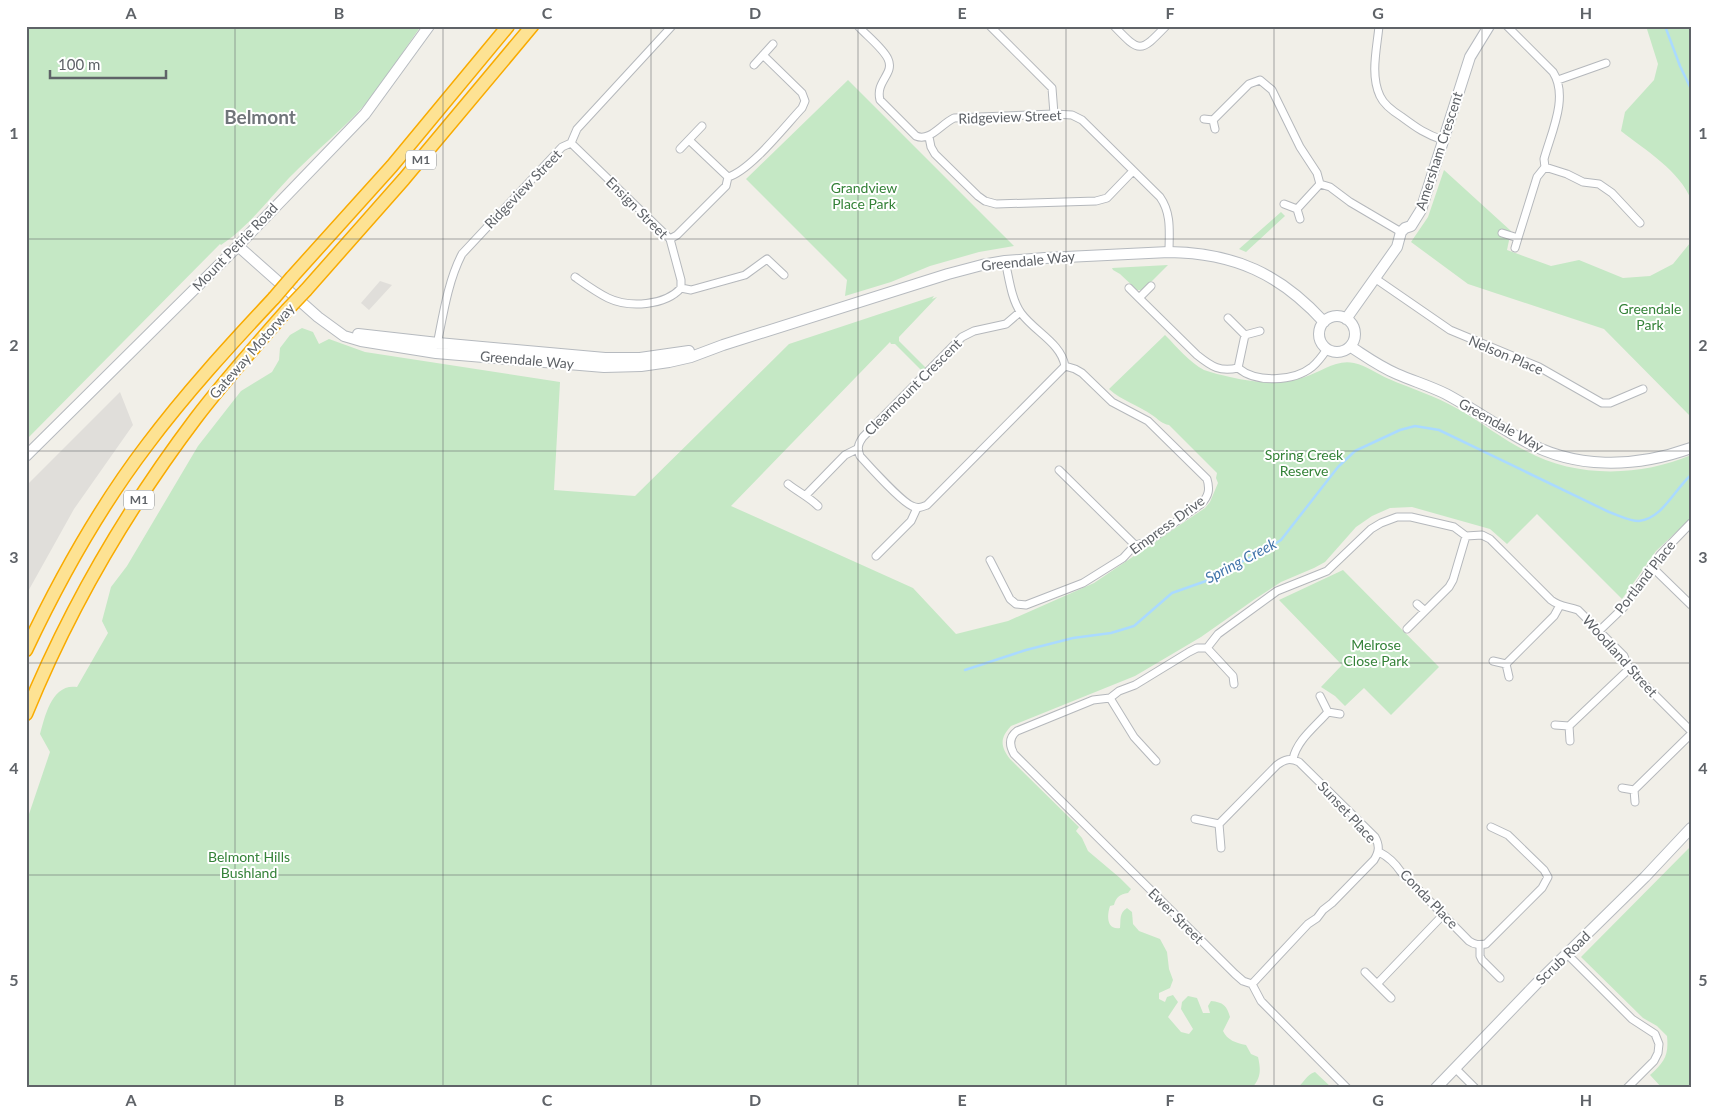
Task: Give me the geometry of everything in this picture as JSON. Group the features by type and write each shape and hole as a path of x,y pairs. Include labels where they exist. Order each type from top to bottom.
{"highway":[{"name":"Gateway Motorway","path":"26,650 92,525 131,467 183,400 392,166 508,26"},
{"name":"Gateway Motorway","path":"26,714 50,661 86,591 140,498 196,418 287,310 404,179 532,26"}],"street":[{"name":"Mount Petrie Road","path":"26,456 238,246 365,114 429,26"},
{"name":"Ridgeview Street","path":"437,348 452,282 462,254 562,147 571,143 577,129 672,26"},
{"path":"858,26 885,53 890,62 890,68 879,88 880,100 916,136 922,138 929,136 934,154 985,201 996,204 1096,201 1107,198 1133,171"},
{"path":"990,26 1052,88 1054,114"},
{"path":"1114,26 1134,46 1140,47 1151,42 1166,26"},
{"path":"1379,26 1375,74 1380,97 1390,109 1424,134 1443,140"},
{"name":"Amersham Crescent","path":"1346,319 1397,247 1401,232 1411,226 1421,210 1470,57 1489,26"},
{"path":"1507,26 1553,72 1558,80 1559,106 1544,158 1545,167 1537,176 1516,248"},
{"path":"754,65 773,44"},
{"path":"728,177 737,174 751,162 802,108 805,101 802,93 763,55"},
{"path":"1558,80 1606,63"},
{"path":"1213,120 1249,84 1260,80 1272,90 1300,147 1317,172 1320,184"},
{"name":"Ridgeview Street","path":"929,136 945,122 954,118 1072,115 1082,120 1160,197 1169,214 1169,252"},
{"path":"1204,119 1213,120"},
{"path":"1213,120 1215,129"},
{"path":"680,149 702,126"},
{"path":"689,140 728,177"},
{"name":"Ensign Street","path":"571,143 670,239 682,280 681,288"},
{"path":"1545,167 1567,174 1583,182 1599,184 1612,193 1640,223"},
{"path":"670,239 677,235 726,186 728,177"},
{"path":"1297,209 1320,184"},
{"path":"1320,184 1330,187 1350,202 1401,232"},
{"path":"1284,204 1297,209"},
{"path":"1297,209 1300,219"},
{"path":"1502,233 1518,238"},
{"name":"Greendale Way","path":"238,246 332,328 437,348 640,358 722,345 948,274 1005,261 1169,252 1210,255 1246,265 1282,283 1302,299 1324,322"},
{"path":"575,277 609,298 638,304 671,297 681,288 691,290 745,275 767,259 784,275"},
{"path":"876,556 911,521 917,508 927,504 1065,366 1061,352 1020,312 1015,301 1005,261"},
{"name":"Nelson Place","path":"1376,279 1450,330 1539,367 1602,403 1610,403 1643,389"},
{"path":"1139,298 1152,286"},
{"path":"1129,288 1208,364 1228,370 1238,368"},
{"name":"Clearmount Crescent","path":"917,508 907,503 864,461 858,449 859,443 962,337 974,330 1006,324 1020,312"},
{"path":"1335,317 1346,319 1354,327 1355,332 1354,342 1351,347 1342,352 1332,352 1327,349 1320,339 1321,327 1324,322 1335,317"},
{"path":"1228,318 1245,335"},
{"path":"1245,335 1260,331"},
{"path":"1238,368 1245,335"},
{"name":"Greendale Way","path":"1351,347 1396,374 1446,394 1484,415 1522,440 1546,451 1581,461 1603,464 1648,460 1691,448"},
{"path":"1238,368 1245,374 1259,378 1279,378 1302,373 1313,366 1327,349"},
{"name":"Empress Drive","path":"990,560 1012,602 1021,606 1083,583 1123,558 1135,546 1147,542 1201,504 1208,493 1207,479 1148,421 1112,402 1082,373 1065,366"},
{"path":"806,495 845,455 858,449"},
{"path":"1059,470 1135,546"},
{"path":"788,484 806,495 818,506"},
{"name":"Woodland Street","path":"1208,648 1218,634 1277,591 1327,571 1371,529 1397,517 1411,516 1454,527 1466,536 1482,535 1490,540 1551,600 1559,606 1578,610 1624,656 1629,669 1691,732"},
{"name":"Portland Place","path":"1599,631 1624,607 1660,555 1691,523"},
{"path":"1407,630 1449,587 1453,580 1466,536"},
{"path":"1652,567 1691,605"},
{"path":"1418,604 1425,611"},
{"path":"1506,664 1554,616 1559,606"},
{"path":"1156,761 1134,737 1110,698 1119,691 1197,648 1208,648 1233,676 1234,684"},
{"path":"1493,661 1506,664"},
{"path":"1506,664 1509,677"},
{"path":"1555,725 1569,726 1629,669"},
{"path":"1320,696 1328,712"},
{"name":"Ewer Street","path":"1110,698 1093,700 1018,730 1010,740 1010,748 1235,974 1243,981 1252,984 1261,1001 1347,1088"},
{"path":"1328,712 1340,714"},
{"path":"1221,848 1219,824 1277,764 1284,759 1293,759 1295,750 1300,742 1328,712"},
{"path":"1569,726 1570,741"},
{"path":"1635,802 1634,790 1691,732"},
{"name":"Sunset Place","path":"1252,984 1308,924 1317,918 1368,867 1378,852 1378,842 1375,837 1299,762 1293,759"},
{"path":"1622,788 1634,790"},
{"path":"1196,820 1219,824"},
{"path":"1491,827 1508,835 1544,870 1548,877 1542,888 1492,940 1480,945 1482,960 1500,978"},
{"name":"Scrub Road","path":"1436,1088 1691,828"},
{"name":"Conda Place","path":"1378,852 1392,860 1401,872 1469,941 1480,945"},
{"path":"1377,984 1443,915"},
{"path":"1567,954 1632,1019 1655,1034 1659,1044 1658,1053 1654,1061 1627,1088"},
{"path":"1365,972 1392,998"},
{"path":"1455,1068 1475,1088"}],"shaded area":[{"path":"380,281 392,285 369,310 361,303"},
{"path":"120,392 133,425 74,509 26,595 26,486"}],"green space":[{"path":"26,26 421,26 382,83 359,111 289,178 248,223 220,244 26,440"},
{"path":"1646,26 1691,26 1691,200 1686,190 1671,171 1651,153 1621,131 1625,112 1654,80 1658,64"},
{"name":"Grandview Place Park","path":"848,80 1014,246 979,252 930,266 891,282 845,296 847,280 746,179"},
{"name":"Greendale Park","path":"1444,170 1511,231 1507,250 1551,266 1579,260 1623,278 1650,276 1673,264 1691,240 1691,417 1604,329 1468,284 1411,242 1428,217"},
{"path":"1281,212 1285,216 1246,252 1239,249"},
{"path":"1168,265 1143,290 1137,290 1112,268"},
{"name":"Belmont Hills Bushland","path":"934,296 932,299 937,297 899,337 899,341 926,368 922,371 895,344 890,342 731,506 913,588 956,634 1008,621 1094,583 1205,508 1210,502 1218,483 1217,473 1169,425 1119,397 1109,389 1165,335 1188,359 1204,370 1249,381 1295,380 1341,363 1359,364 1389,379 1450,404 1526,451 1545,460 1565,466 1586,470 1629,471 1671,462 1691,455 1691,518 1656,551 1622,599 1537,514 1507,544 1490,529 1412,507 1390,508 1372,516 1356,527 1325,562 1281,582 1201,637 1135,676 1011,726 1007,730 1003,738 1003,746 1010,759 1079,827 1076,831 1082,838 1088,851 1131,889 1128,893 1119,896 1114,905 1110,906 1108,917 1112,927 1120,928 1122,914 1127,908 1132,912 1133,924 1139,931 1160,939 1167,952 1169,969 1173,980 1170,988 1159,993 1159,999 1165,1002 1167,997 1173,995 1178,1002 1168,1017 1181,1032 1189,1034 1193,1029 1181,1009 1182,1002 1188,996 1197,998 1203,1013 1210,1013 1208,1006 1211,1001 1224,1005 1230,1017 1223,1031 1232,1041 1246,1045 1251,1054 1258,1057 1260,1074 1252,1088 26,1088 26,823 50,752 40,734 44,718 51,702 61,690 68,687 77,687 108,633 102,621 111,587 127,566 198,446 241,391 272,372 279,360 280,348 290,335 302,328 313,332 319,344 329,339 365,352 560,382 554,490 635,496 789,344"},
{"name":"Melrose Close Park","path":"1343,570 1439,667 1391,715 1364,688 1345,706 1335,696 1321,687 1342,665 1279,600"},
{"path":"1691,846 1691,1088 1662,1088 1650,1075 1665,1058 1667,1036 1657,1026 1643,1018 1581,957"},
{"path":"1315,1072 1332,1088 1297,1088 1309,1075"}],"waterway":[{"path":"1665,26 1691,89"},
{"name":"Spring Creek","path":"965,670 1026,650 1073,638 1111,633 1134,626 1172,593 1206,581 1281,540 1338,467 1355,451 1400,430 1415,426 1439,430 1609,512 1635,521 1647,519 1655,515 1691,475"}],"district":[{"name":"Belmont","path":"260,117"}],"park label":[{"name":"Spring Creek Reserve","path":"1304,464"}]}
